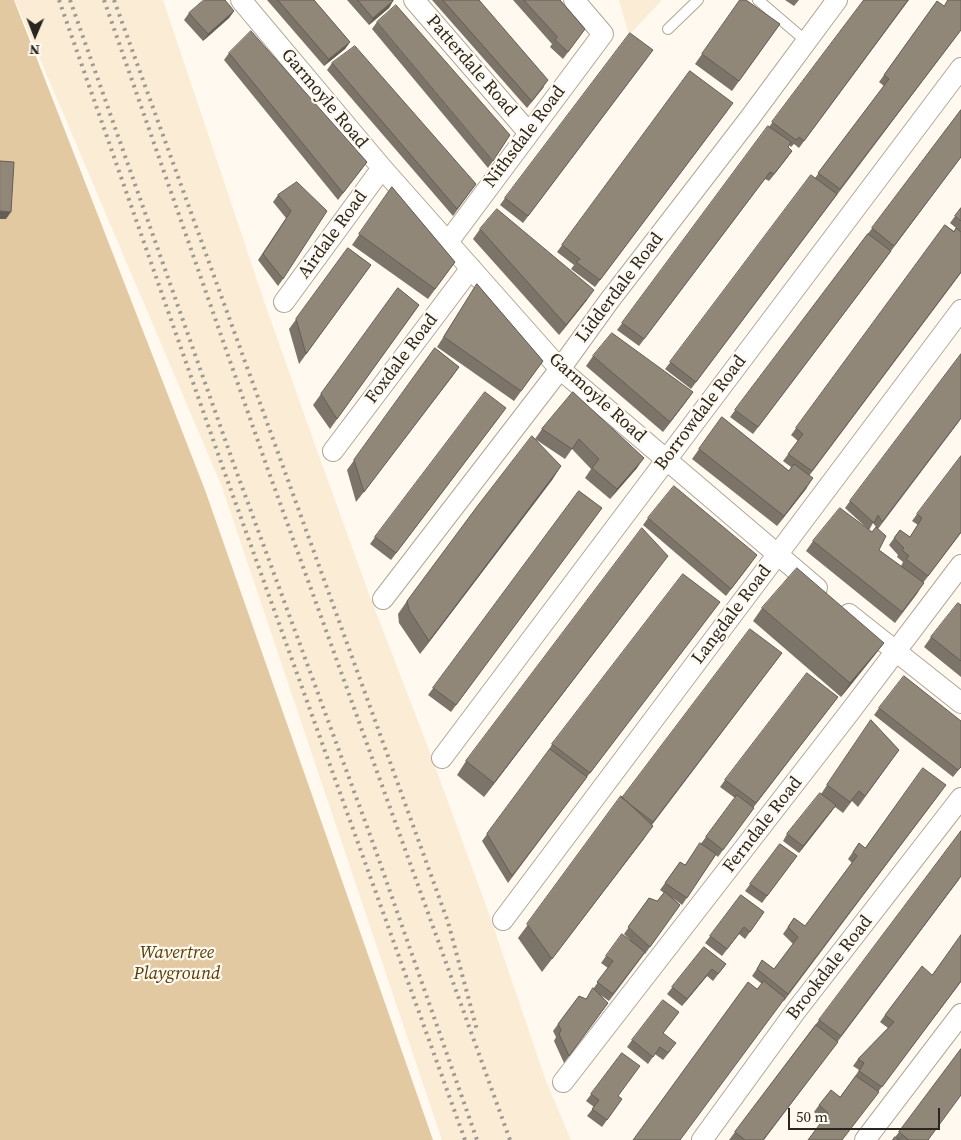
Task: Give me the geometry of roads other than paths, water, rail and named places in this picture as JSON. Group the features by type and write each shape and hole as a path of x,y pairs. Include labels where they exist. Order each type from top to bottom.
{"street":[{"name":"Garmoyle Road","path":"240,0 382,168 560,369 777,555 961,703"},
{"name":"Patterdale Road","path":"414,0 528,132"},
{"name":"Nithsdale Road","path":"448,242 602,34 574,0"},
{"name":"Lidderdale Road","path":"383,599 560,369 609,301 749,119 837,0"},
{"name":"Borrowdale Road","path":"442,758 961,68"},
{"name":"Airdale Road","path":"284,302 382,168"},
{"name":"Foxdale Road","path":"333,451 471,268"},
{"name":"Langdale Road","path":"503,920 961,310"},
{"name":"Ferndale Road","path":"563,1082 896,652 961,565"},
{"name":"Brookdale Road","path":"702,1140 795,1012 961,798"},
{"path":"865,1140 961,1014"}],"lane":[{"path":"668,29 698,0"},
{"path":"758,0 806,41"}],"railway":[{"path":"59,0 223,468 465,1140"},
{"path":"70,0 234,465 373,843 477,1140"},
{"path":"104,0 267,467 510,1140"},
{"path":"114,0 448,922 477,1030"}],"park label":[{"name":"Wavertree Playground","path":"177,963"}]}
